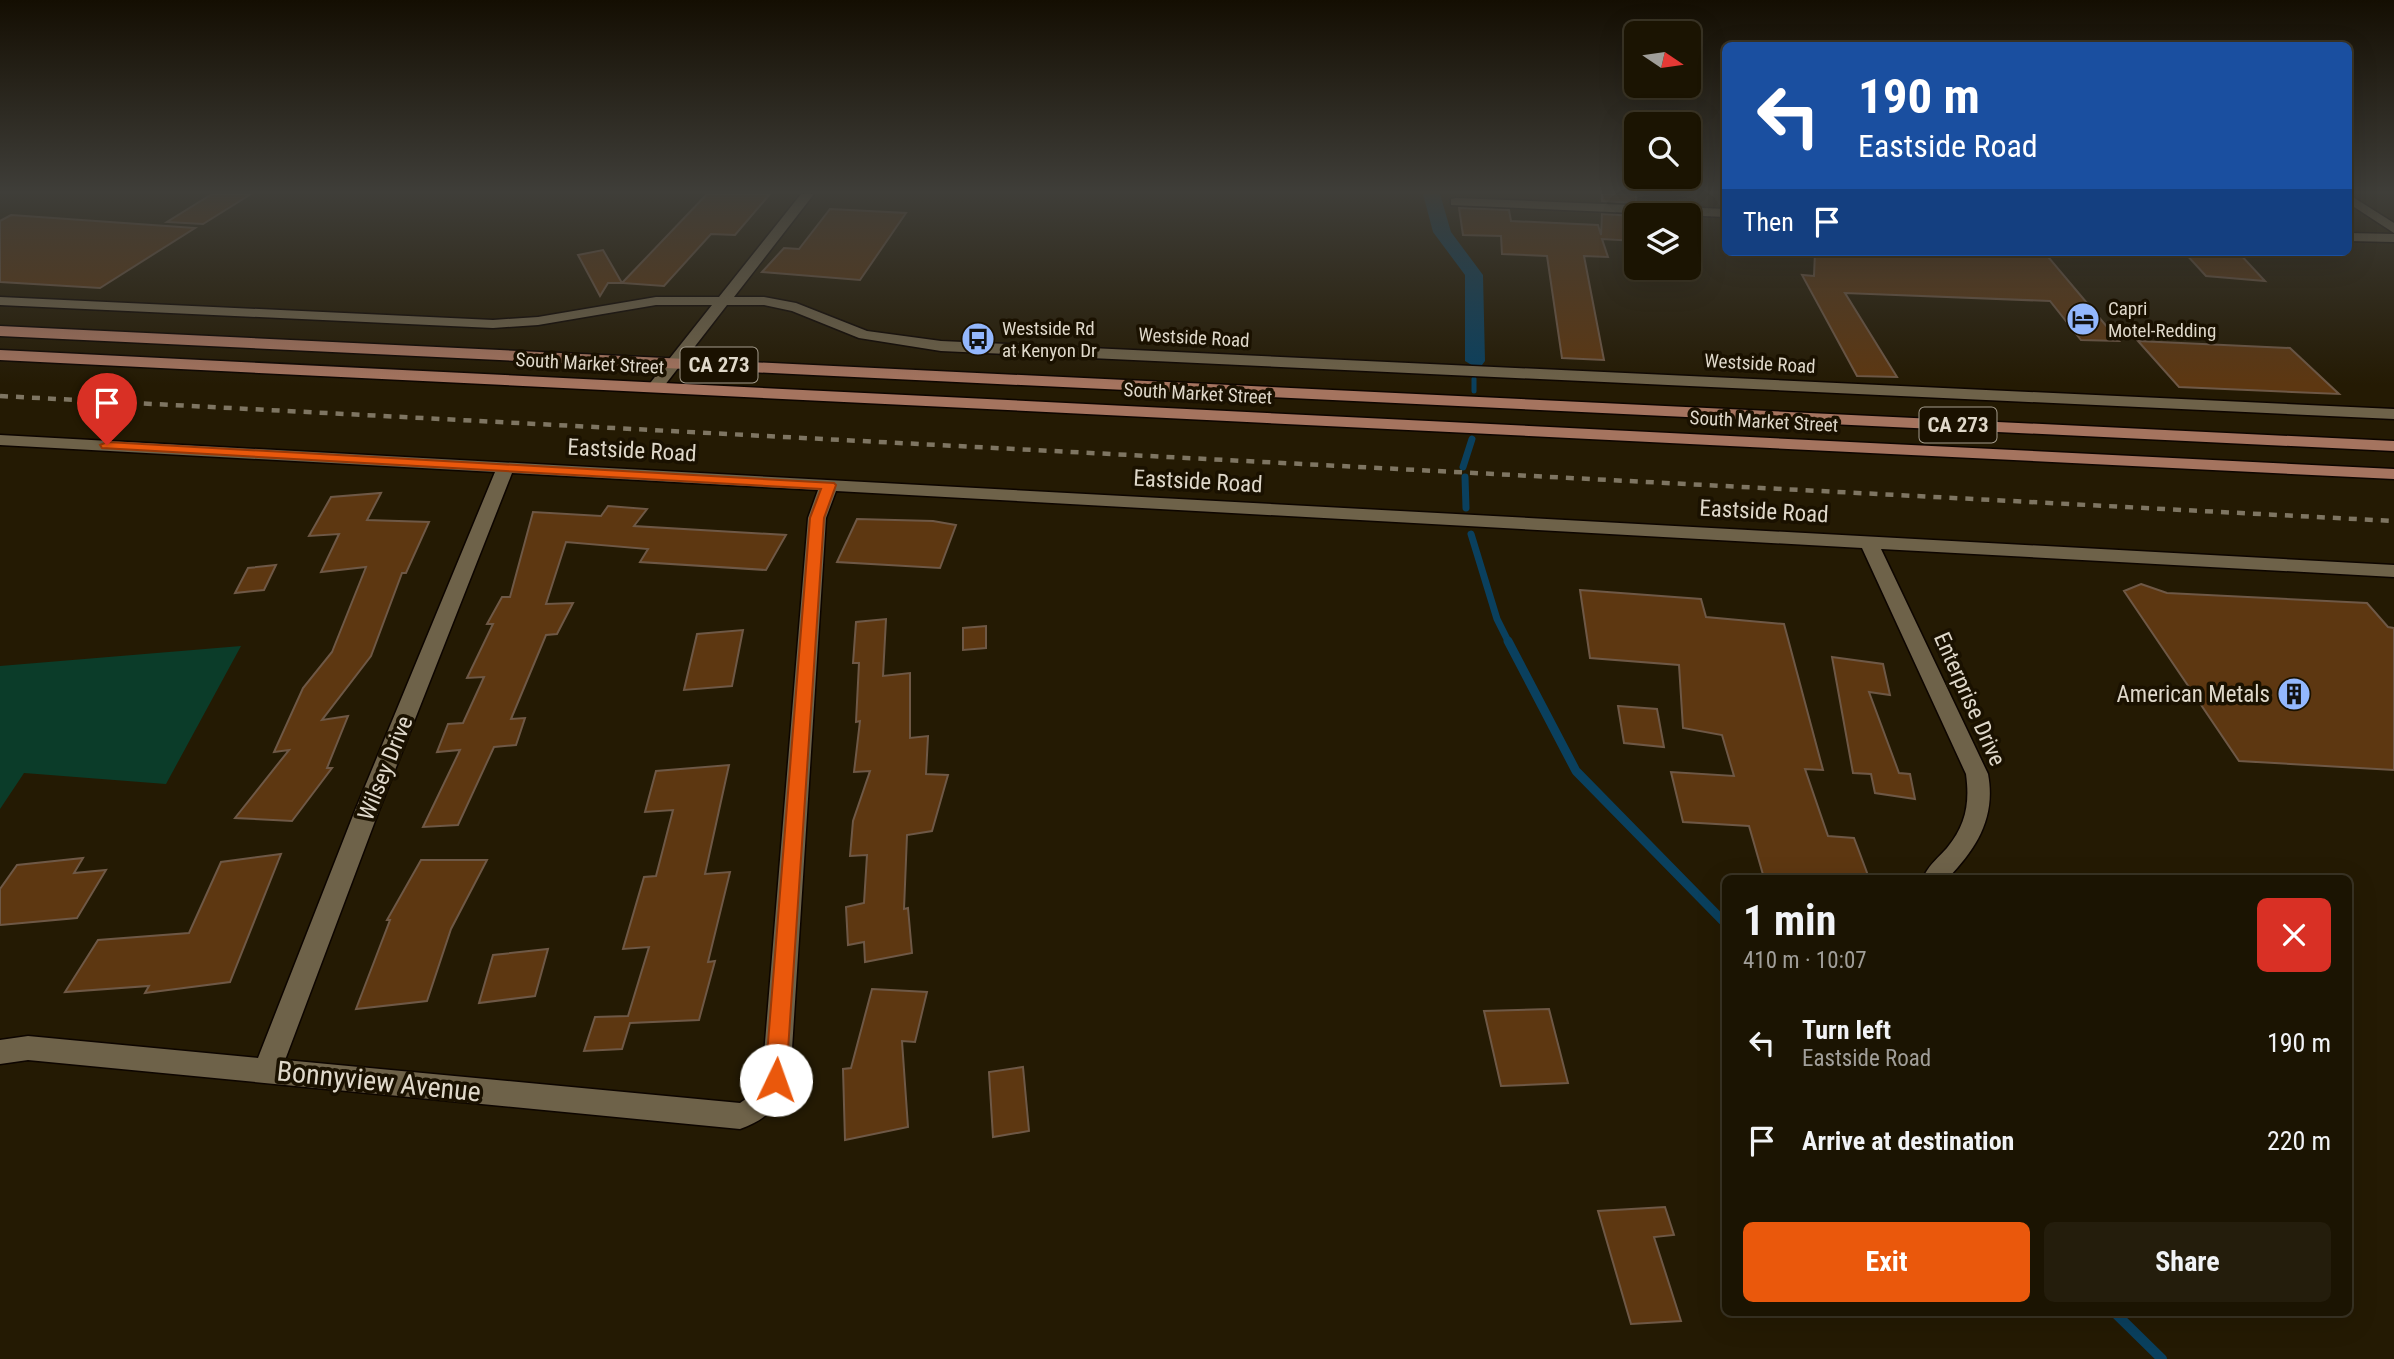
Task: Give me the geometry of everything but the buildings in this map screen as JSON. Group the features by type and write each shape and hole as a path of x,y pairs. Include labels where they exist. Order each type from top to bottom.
{"main road":[{"name":"South Market Street","path":"0,331 2394,446"},
{"name":"South Market Street","path":"0,355 2394,474"}],"street":[{"path":"654,387 757,257"},
{"name":"Westside Road","path":"0,301 493,324 538,321 656,301 722,300 785,304 864,335 915,344 2394,414"},
{"name":"Eastside Road","path":"0,440 2394,571"},
{"name":"Wilsey Drive","path":"267,1070 366,813 506,467"},
{"name":"Bonnyview Avenue","path":"0,1052 28,1048 740,1116 757,1111 769,1096 776,1080 817,518 829,485"},
{"name":"Enterprise Drive","path":"1868,541 1972,762 1982,795 1978,816 1969,835 1956,855 1937,874"}],"green space":[{"path":"241,646 166,784 24,773 0,809 0,666"}],"waterway":[{"path":"1463,257 1474,275 1475,361"},
{"path":"1474,379 1474,391"},
{"path":"1463,467 1472,439"},
{"path":"1465,477 1466,508"},
{"path":"1471,534 1497,619 1508,641"},
{"path":"1508,641 1576,771 1722,920"},
{"path":"2118,1316 2162,1359"}],"railway":[{"path":"0,396 2394,521"}],"place":[{"name":"Capri Motel-Redding","path":"2083,319"},
{"name":"Westside Rd at Kenyon Dr","path":"978,339"},
{"name":"American Metals","path":"2294,694"}],"route":[{"path":"107,445 829,485 817,518 776,1080"}]}
